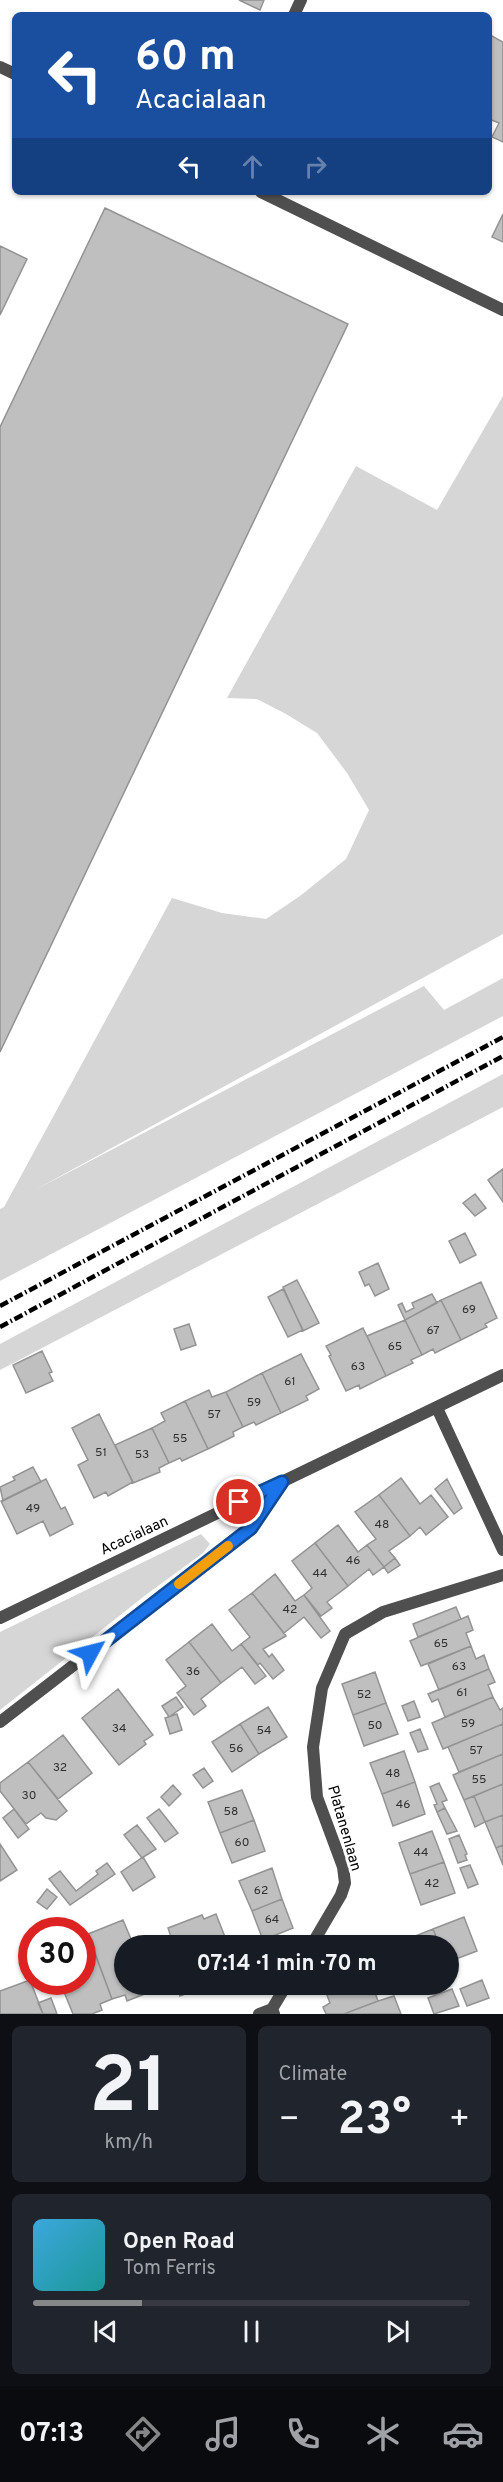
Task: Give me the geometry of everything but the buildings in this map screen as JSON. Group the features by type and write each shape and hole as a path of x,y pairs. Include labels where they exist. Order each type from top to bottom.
{"street":[{"path":"267,195 503,310"},
{"name":"Acacialaan","path":"0,1618 503,1375"},
{"path":"437,1408 503,1550"},
{"path":"0,1722 251,1528 282,1482"},
{"name":"Platanenlaan","path":"317,1935 341,1895 345,1882 343,1867 317,1797 313,1747 322,1688 345,1634 383,1612 503,1575"},
{"path":"259,2014 273,2012 282,1995"}],"shaded area":[{"path":"503,396 503,934 35,1190 424,986 444,1010 503,978 503,1016 0,1281 0,1209 4,1207 172,898 222,913 266,919 300,896 346,859 369,810 347,773 317,733 257,699 227,698 356,466 437,510"},
{"path":"503,1074 503,1107 0,1370 0,1344"},
{"path":"201,1534 210,1544 203,1553 147,1594 0,1710 0,1632"}],"railway":[{"path":"0,1306 503,1037"},
{"path":"0,1327 503,1056"}],"slow traffic":[{"path":"179,1584 228,1546"}],"route":[{"path":"90,1653 251,1528 282,1482 239,1502"}]}
